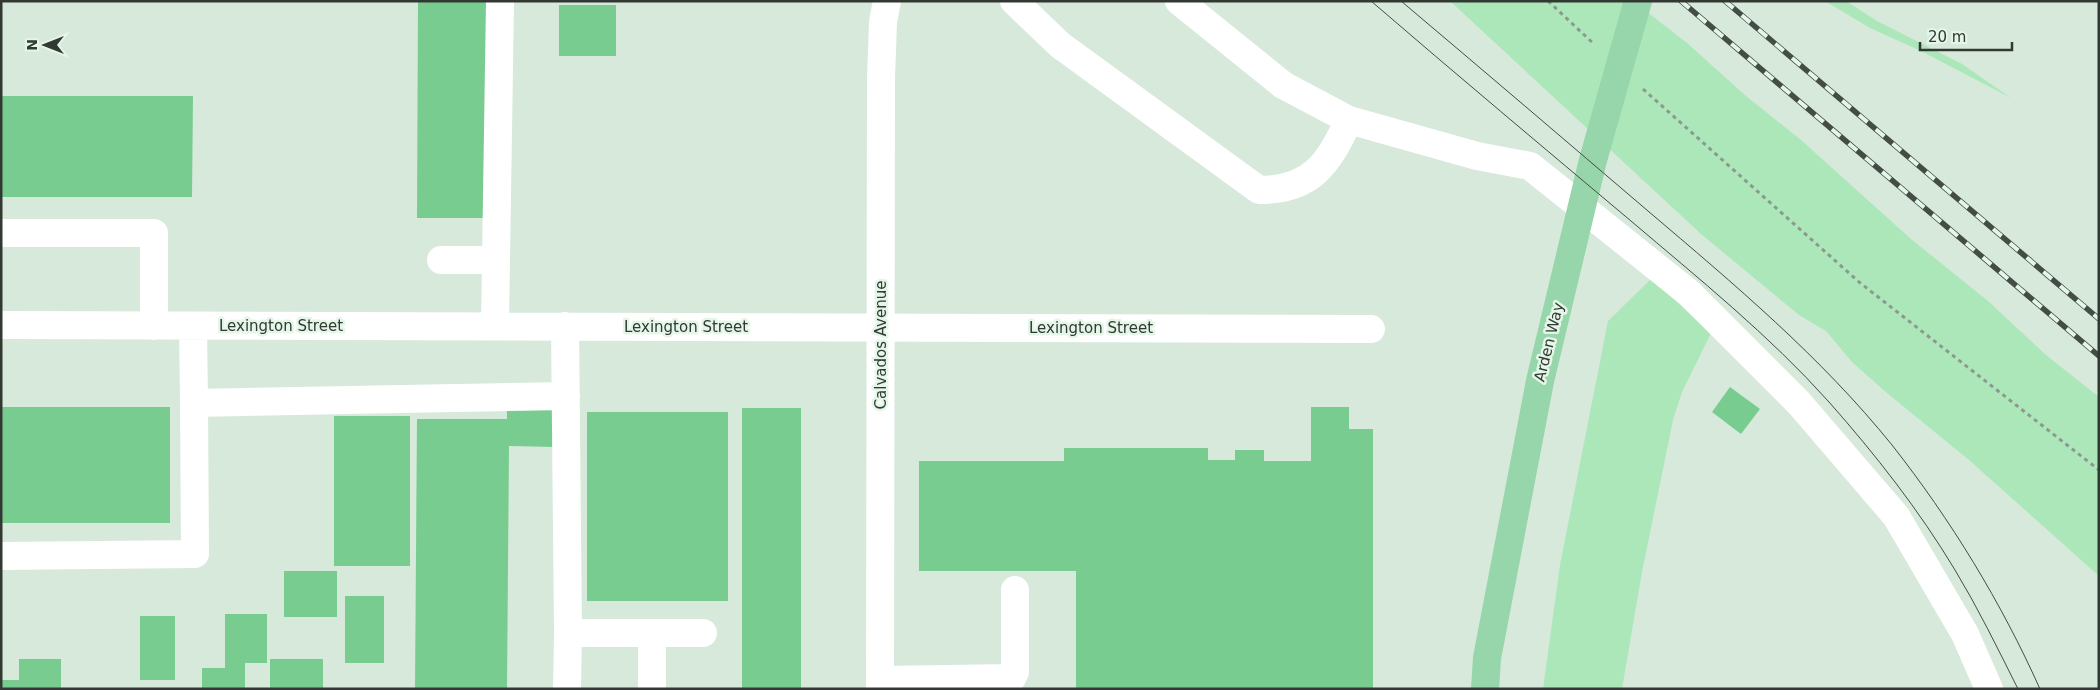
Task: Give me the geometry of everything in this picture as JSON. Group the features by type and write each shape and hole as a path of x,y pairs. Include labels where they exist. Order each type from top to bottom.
{"main road":[{"name":"Arden Way","path":"1486,689 1488,658 1540,381 1593,160 1638,1"}],"street":[{"path":"495,326 500,1"},
{"name":"Calvados Avenue","path":"880,684 882,78 883,22 887,1"},
{"path":"1014,1 1060,44 1259,190 1280,190 1306,181 1319,170 1335,150 1349,120"},
{"path":"1179,1 1282,85 1349,120 1477,156 1530,166 1689,293 1799,403 1896,516 1965,634 1989,689"},
{"path":"1,233 154,233 154,326"},
{"path":"441,260 496,260"},
{"name":"Lexington Street","path":"1,325 1371,329"},
{"path":"1,556 195,554 193,326"},
{"path":"565,326 567,689"},
{"path":"194,403 566,396"},
{"path":"880,684 1012,678 1015,672 1015,590"},
{"path":"652,633 652,687"},
{"path":"568,634 703,633"}],"path":[{"path":"1548,1 1599,48"},
{"path":"1642,88 1859,282 2099,470"}],"green space":[{"path":"1450,1 1633,1 1687,43 1746,96 1801,140 1911,239 1988,301 2046,355 2099,397 2099,576 1969,460 1852,362 1826,331 1799,315 1701,234"},
{"path":"1825,1 1846,1 1877,21 1962,64 2011,98 1921,51 1870,28"},
{"path":"1651,279 1711,333 1682,392 1673,420 1642,572 1622,689 1543,689 1560,565 1608,321"}],"building":[{"path":"418,1 491,1 491,218 417,218"},
{"path":"559,5 616,5 616,56 559,56"},
{"path":"1,96 193,96 192,197 1,197"},
{"path":"1730,387 1760,409 1741,434 1712,412"},
{"path":"507,405 556,405 556,447 509,446 507,689 415,689 417,419 507,419"},
{"path":"1,407 170,407 170,523 1,523"},
{"path":"1311,407 1349,407 1349,429 1373,429 1373,689 1076,689 1076,571 919,571 919,461 1064,461 1064,448 1208,448 1208,460 1235,460 1235,450 1264,450 1264,461 1311,461"},
{"path":"742,408 801,408 801,689 742,689"},
{"path":"587,412 728,412 728,601 587,601"},
{"path":"334,416 410,416 410,566 334,566"},
{"path":"284,571 337,571 337,617 284,617"},
{"path":"345,596 384,596 384,663 345,663"},
{"path":"225,614 267,614 267,663 245,663 245,689 202,689 202,668 225,668"},
{"path":"140,616 175,616 175,680 140,680"},
{"path":"19,659 61,659 61,689 1,689 1,680 19,680"},
{"path":"270,659 323,659 323,689 270,689"}],"tram line":[{"path":"1371,1 1758,330 1806,377 1863,442 1927,526 1972,599 2018,689"},
{"path":"1401,1 1776,322 1865,413 1914,473 1974,562 2009,625 2040,689"}],"railway":[{"path":"1681,1 2099,356"},
{"path":"1725,1 2099,319"}]}
